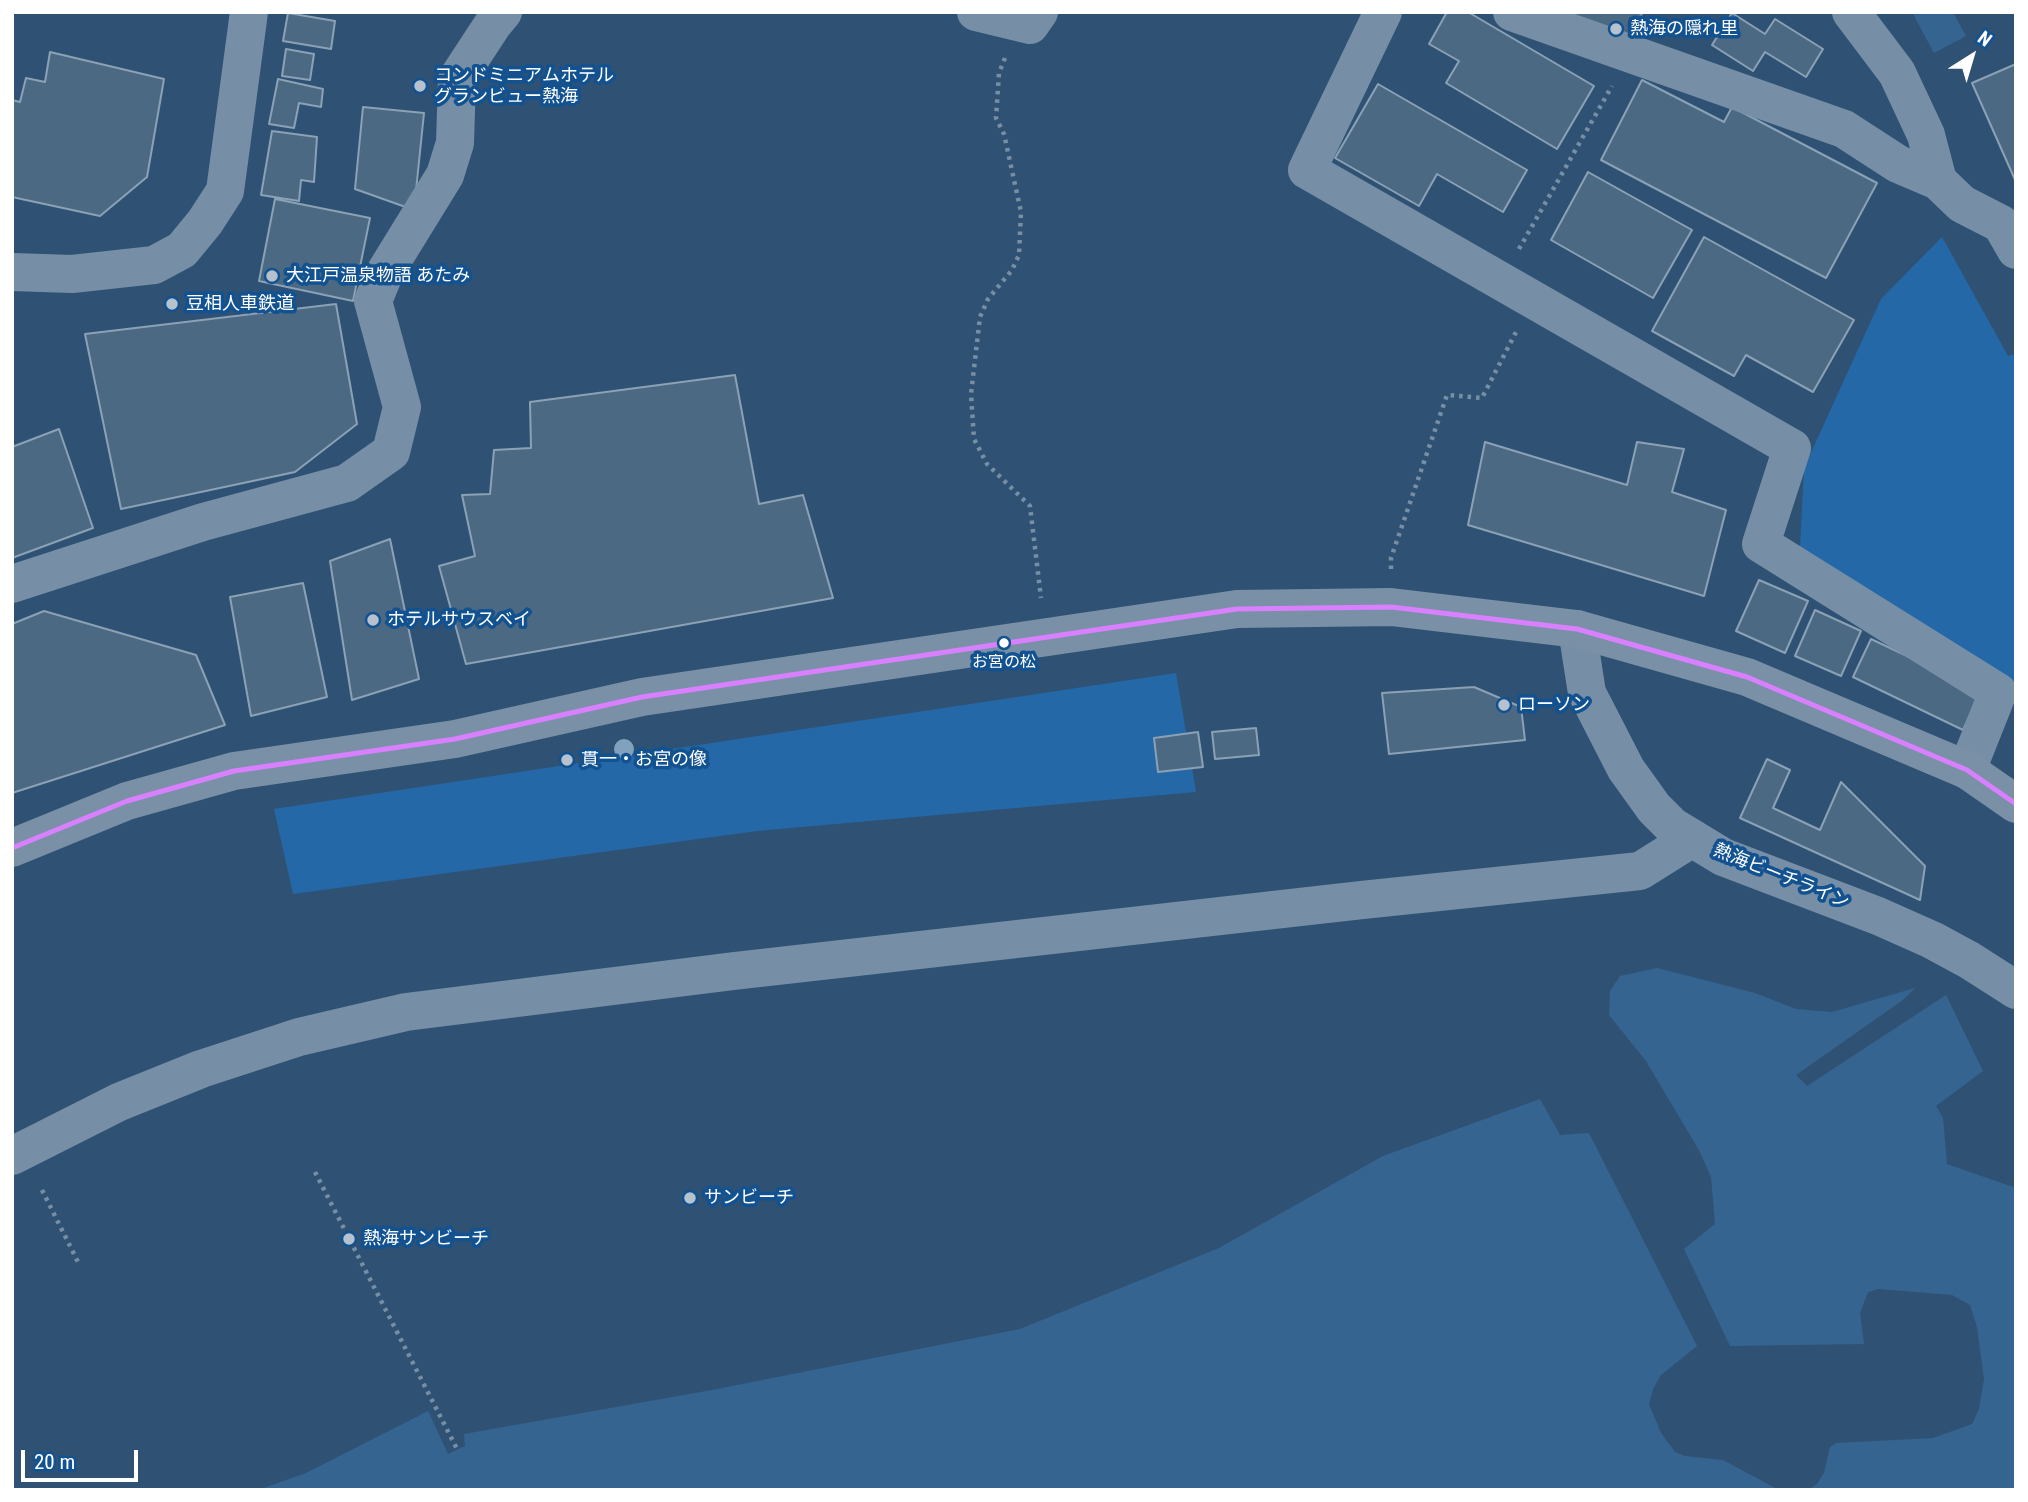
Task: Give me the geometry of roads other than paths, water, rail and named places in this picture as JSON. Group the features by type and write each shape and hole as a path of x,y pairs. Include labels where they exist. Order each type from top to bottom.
{"highway":[{"path":"12,848 127,801 234,771 455,739 642,697 1237,609 1391,607 1577,629 1747,677 1967,770 2016,804"}],"street":[{"path":"12,272 72,274 154,265 182,250 225,191 249,12"},
{"path":"12,584 202,522 347,484 391,452 402,407 373,301 384,274 445,174 455,142 457,79 503,12"},
{"path":"976,12 1035,19"},
{"path":"1383,12 1307,170 1792,448 1761,544 1997,692 1967,770"},
{"path":"1512,12 1844,129 1898,164 1938,181 1962,204 2001,224 2016,250"},
{"path":"1851,12 1897,73 1926,135 1938,181"},
{"name":"熱海ビーチライン","path":"1577,629 1587,693 1626,769 1654,808 1672,826 1723,857 1878,916 1969,960 2016,990"},
{"path":"12,1156 119,1102 201,1069 299,1037 406,1012 775,966 1640,871 1691,839"}],"place":[{"name":"熱海の隠れ里","path":"1616,29"},
{"name":"コンドミニアムホテル グランビュー熱海","path":"420,86"},
{"name":"大江戸温泉物語 あたみ","path":"272,276"},
{"name":"豆相人車鉄道","path":"172,304"},
{"name":"ホテルサウスベイ","path":"373,620"},
{"name":"お宮の松","path":"1004,643"},
{"name":"ローソン","path":"1504,705"},
{"name":"貫一・お宮の像","path":"567,760"},
{"name":"サンビーチ","path":"690,1198"},
{"name":"熱海サンビーチ","path":"349,1239"}]}
